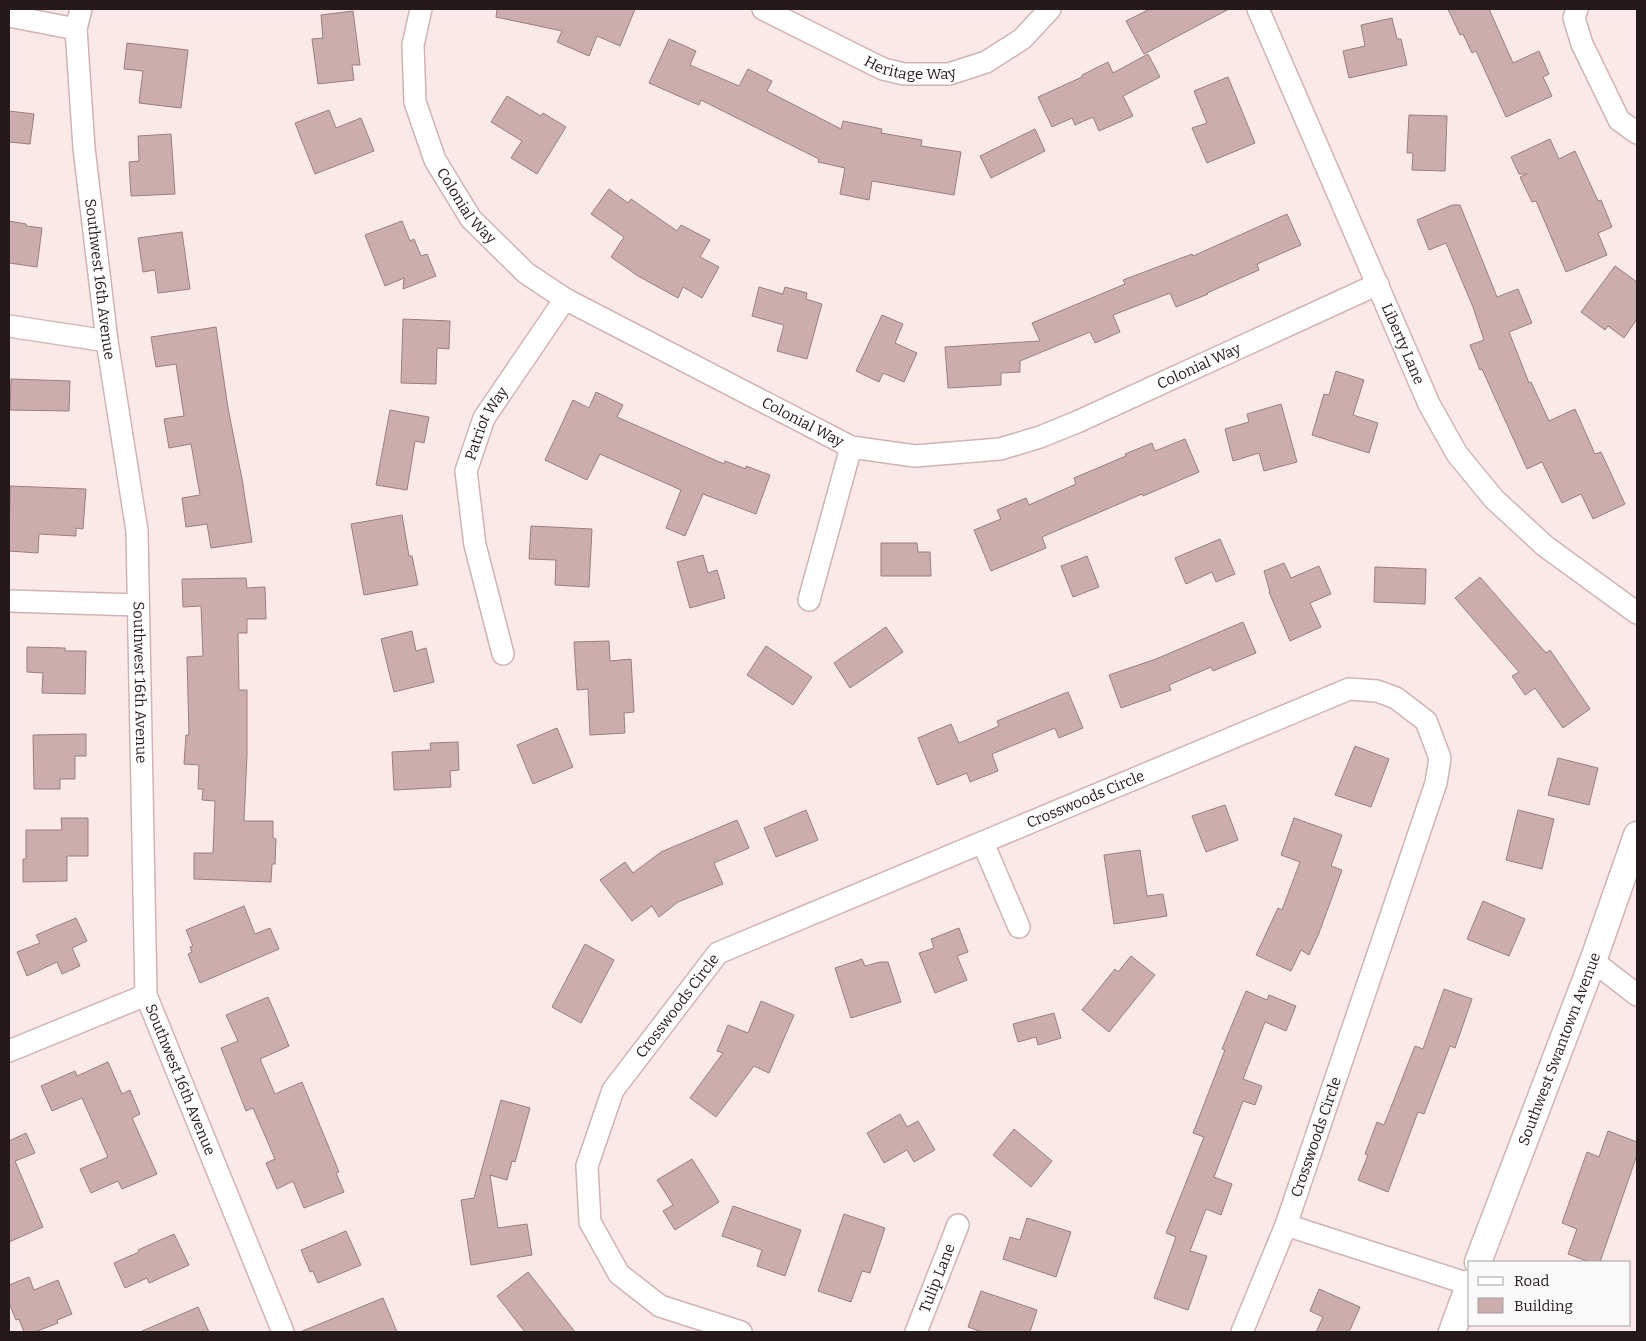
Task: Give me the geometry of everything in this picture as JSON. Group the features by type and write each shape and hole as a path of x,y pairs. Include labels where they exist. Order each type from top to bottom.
{"street":[{"name":"Colonial Way","path":"421,9 413,45 416,102 434,160 471,218 526,273 565,298 850,447 915,456 1000,449 1040,437 1077,422 1378,284"},
{"name":"Heritage Way","path":"763,9 882,68 904,74 949,74 986,62 1022,40 1050,9"},
{"name":"Liberty Lane","path":"1258,9 1429,404 1457,454 1494,499 1545,546 1637,613"},
{"path":"1577,9 1574,18 1582,44 1619,120 1637,133"},
{"path":"9,16 78,19"},
{"name":"Southwest 16th Avenue","path":"78,19 84,148 107,340 137,531 146,994 283,1332"},
{"name":"Patriot Way","path":"503,654 475,545 466,471 484,418 565,298"},
{"path":"9,326 107,340"},
{"path":"809,600 850,447"},
{"path":"9,601 138,605"},
{"name":"Crosswoods Circle","path":"741,1332 660,1306 619,1274 590,1222 587,1166 613,1090 718,953 1349,690 1377,691 1396,698 1426,721 1440,758 1436,783 1286,1225 1242,1332"},
{"name":"Southwest Swantown Avenue","path":"1478,1261 1594,961 1637,835"},
{"path":"983,843 1019,927"},
{"path":"1594,961 1637,995"},
{"path":"9,1051 146,994"},
{"name":"Tulip Lane","path":"916,1332 958,1225"},
{"path":"1286,1225 1468,1282"},
{"path":"1452,1332 1468,1288"}],"building":[{"path":"497,9 635,9 620,46 597,36 589,56 557,42 562,31 496,17"},
{"path":"1150,9 1229,9 1144,54 1126,21"},
{"path":"1448,9 1489,9 1513,63 1539,51 1549,74 1543,77 1552,96 1506,117 1476,51 1472,53 1463,34 1460,35"},
{"path":"353,11 360,65 352,65 354,80 318,84 312,39 323,38 321,15"},
{"path":"1392,18 1397,39 1401,39 1407,65 1349,78 1343,51 1365,46 1361,25"},
{"path":"669,39 696,51 690,65 739,86 748,69 772,81 767,91 841,129 843,121 882,129 881,133 922,140 921,146 961,152 954,195 872,181 869,200 840,194 845,168 818,162 819,159 701,100 699,105 649,83"},
{"path":"127,43 188,50 181,108 139,103 143,71 124,69"},
{"path":"1148,54 1160,77 1123,96 1133,116 1099,131 1093,117 1075,125 1072,118 1052,127 1038,97 1082,77 1082,75 1108,62 1113,73"},
{"path":"1228,77 1255,143 1207,163 1192,128 1207,123 1194,91"},
{"path":"507,96 541,116 543,113 566,127 537,174 511,158 522,141 491,122"},
{"path":"329,110 336,128 361,118 374,151 315,174 295,123"},
{"path":"9,111 34,114 30,144 9,142"},
{"path":"1409,115 1447,116 1445,171 1412,170 1413,153 1407,153"},
{"path":"1035,129 1045,151 991,178 980,156"},
{"path":"171,134 175,194 131,196 129,162 139,161 138,136"},
{"path":"1550,139 1559,159 1575,151 1598,201 1601,200 1612,227 1598,233 1607,255 1566,272 1536,201 1532,202 1520,177 1527,174 1519,174 1511,157"},
{"path":"609,189 628,203 631,199 677,231 681,225 710,240 700,257 719,267 702,298 683,287 678,298 638,276 611,257 624,237 591,214"},
{"path":"1452,205 1460,205 1497,297 1518,289 1532,323 1509,332 1529,383 1531,382 1549,421 1575,409 1595,454 1601,452 1625,504 1593,519 1581,494 1562,503 1542,462 1527,469 1470,345 1484,340 1473,307 1446,243 1429,250 1417,220"},
{"path":"1287,214 1301,245 1257,264 1259,270 1176,307 1170,293 1113,315 1120,332 1095,343 1090,332 1020,361 1020,372 1001,373 1001,385 948,388 945,347 1040,341 1032,323 1125,284 1123,280 1192,254 1193,256"},
{"path":"9,221 42,228 37,267 9,263"},
{"path":"402,221 410,241 414,239 421,256 427,254 436,276 403,289 404,278 385,286 365,235"},
{"path":"182,232 190,289 158,293 155,270 143,272 138,238"},
{"path":"1615,266 1637,282 1637,319 1624,338 1608,326 1605,330 1581,312"},
{"path":"759,287 783,294 785,287 807,293 806,299 822,304 807,359 777,351 784,325 752,316"},
{"path":"882,315 903,324 895,343 917,353 904,382 883,373 879,382 856,371"},
{"path":"403,319 450,321 449,349 437,348 436,384 401,383"},
{"path":"216,327 228,408 252,542 211,548 207,524 186,527 182,498 200,495 191,444 169,448 164,419 184,416 176,364 156,367 151,337"},
{"path":"1336,371 1364,380 1353,415 1378,423 1369,453 1312,435 1324,394 1329,395"},
{"path":"11,379 70,381 69,411 10,410"},
{"path":"596,392 623,405 617,417 724,464 725,461 746,469 746,466 770,475 756,514 703,494 685,536 666,528 681,490 600,454 587,480 545,460 573,400 589,408"},
{"path":"1281,404 1297,462 1264,471 1259,453 1233,461 1225,429 1249,422 1247,414"},
{"path":"390,410 429,417 424,443 415,441 407,490 376,485"},
{"path":"1185,439 1199,472 1042,537 1046,548 991,571 974,530 1001,519 997,510 1026,498 1029,505 1076,484 1074,478 1152,443 1155,451"},
{"path":"10,486 86,489 83,529 76,528 76,536 39,534 38,553 9,551"},
{"path":"402,515 409,556 412,556 418,585 364,595 351,524"},
{"path":"531,526 592,529 589,587 555,585 556,560 529,559"},
{"path":"1220,539 1235,574 1216,582 1212,572 1186,584 1175,558"},
{"path":"881,543 917,543 918,552 930,552 931,576 881,576"},
{"path":"703,555 708,573 717,570 725,598 690,608 677,562"},
{"path":"1087,556 1099,587 1073,597 1061,566"},
{"path":"1284,563 1291,578 1319,566 1331,594 1310,603 1321,627 1290,641 1269,592 1264,571"},
{"path":"1375,567 1426,569 1425,604 1374,602"},
{"path":"1480,577 1546,653 1550,650 1590,709 1563,728 1535,688 1525,695 1512,676 1519,672 1455,598"},
{"path":"246,578 247,588 265,587 266,619 247,619 247,633 238,633 239,690 247,690 244,821 273,821 273,838 276,839 275,864 272,864 271,882 194,879 194,853 213,853 215,801 202,800 203,789 198,789 199,765 184,764 186,735 189,735 187,657 203,656 201,606 183,607 182,579"},
{"path":"1243,622 1256,653 1213,671 1211,667 1169,685 1171,690 1121,708 1109,675 1156,659"},
{"path":"886,627 903,652 850,688 834,663"},
{"path":"412,631 416,651 426,648 434,682 394,692 381,639"},
{"path":"609,641 610,661 631,659 634,712 624,713 625,733 590,735 588,689 577,690 574,642"},
{"path":"766,646 812,677 793,705 747,675"},
{"path":"27,647 65,648 65,651 86,651 85,694 42,693 43,673 27,672"},
{"path":"1068,692 1083,728 1059,738 1055,728 992,754 998,771 970,782 967,773 937,785 918,738 951,724 959,743 999,726 997,721"},
{"path":"557,728 573,767 533,784 517,745"},
{"path":"86,734 86,756 75,756 75,779 60,779 60,789 34,789 33,735"},
{"path":"458,742 459,770 450,771 451,787 394,790 392,752 431,750 430,743"},
{"path":"1355,746 1389,759 1371,807 1335,795"},
{"path":"1558,758 1598,768 1589,805 1548,795"},
{"path":"1225,805 1238,840 1206,852 1192,816"},
{"path":"806,810 818,840 776,857 764,828"},
{"path":"1518,810 1554,819 1542,869 1506,860"},
{"path":"61,818 88,818 88,856 67,856 67,881 23,882 23,859 26,859 26,830 62,830"},
{"path":"1294,818 1342,835 1331,866 1342,870 1309,955 1301,950 1291,971 1256,955 1278,908 1282,910 1300,862 1281,855"},
{"path":"737,820 749,848 714,863 723,884 678,902 659,917 652,906 632,921 600,880 625,862 633,873 661,852"},
{"path":"1140,850 1147,896 1163,894 1167,916 1114,924 1104,855"},
{"path":"1483,901 1525,919 1509,956 1467,939"},
{"path":"244,906 255,934 270,928 279,949 200,983 188,954 192,952 190,947 193,946 186,930"},
{"path":"76,918 87,941 72,948 80,966 62,974 57,962 27,976 17,952 40,943 36,935"},
{"path":"959,928 968,952 957,956 967,980 935,993 919,953 934,948 931,939"},
{"path":"585,944 614,960 581,1023 552,1007"},
{"path":"1131,956 1155,975 1109,1032 1082,1010 1115,969 1118,972"},
{"path":"862,959 865,966 888,962 901,1002 851,1018 835,968"},
{"path":"1444,989 1472,999 1455,1048 1450,1046 1424,1114 1418,1112 1388,1192 1358,1180 1368,1155 1365,1154 1377,1122 1384,1125 1415,1046 1423,1049"},
{"path":"1246,991 1267,1000 1269,995 1296,1006 1286,1031 1265,1022 1243,1079 1262,1086 1255,1105 1243,1101 1214,1177 1232,1184 1221,1215 1206,1209 1190,1251 1207,1256 1188,1310 1154,1298 1176,1237 1166,1233 1204,1137 1193,1133 1225,1050 1222,1049"},
{"path":"268,997 289,1046 260,1059 275,1094 302,1082 339,1172 336,1173 344,1192 304,1208 293,1181 277,1189 266,1163 275,1159 253,1108 246,1111 221,1048 238,1041 226,1015"},
{"path":"761,1001 794,1015 769,1073 754,1066 716,1117 690,1098 723,1053 717,1051 728,1025 748,1033"},
{"path":"1054,1013 1061,1038 1038,1045 1036,1037 1018,1042 1013,1024"},
{"path":"108,1062 122,1094 130,1090 140,1114 132,1118 157,1174 122,1189 118,1181 91,1193 80,1169 108,1157 82,1098 52,1111 41,1086 75,1071 77,1076"},
{"path":"501,1100 530,1108 515,1162 512,1161 507,1180 490,1175 498,1228 527,1224 532,1255 471,1265 461,1200 474,1198"},
{"path":"900,1114 907,1127 918,1121 935,1150 914,1162 907,1150 884,1163 867,1133"},
{"path":"1014,1129 1052,1161 1031,1187 993,1155"},
{"path":"1608,1131 1637,1142 1637,1155 1600,1261 1586,1261 1568,1254 1577,1229 1562,1223 1587,1152 1599,1157"},
{"path":"26,1133 35,1153 15,1161 43,1227 9,1242 9,1141"},
{"path":"692,1159 719,1202 675,1230 663,1211 673,1205 657,1180"},
{"path":"733,1206 801,1230 785,1276 757,1266 762,1250 722,1236"},
{"path":"844,1214 885,1228 870,1273 862,1271 851,1302 818,1291"},
{"path":"1027,1218 1071,1232 1056,1277 1003,1259 1010,1237 1020,1240"},
{"path":"346,1231 361,1265 318,1283 313,1271 310,1272 301,1250"},
{"path":"174,1234 189,1265 149,1283 147,1278 125,1288 114,1263"},
{"path":"528,1272 575,1332 525,1332 497,1296"},
{"path":"29,1277 34,1290 58,1280 72,1314 57,1320 58,1323 35,1332 24,1332 19,1319 16,1320 9,1303 9,1285"},
{"path":"1319,1289 1360,1307 1349,1332 1316,1332 1323,1317 1310,1311"},
{"path":"981,1291 1037,1310 1030,1332 982,1332 968,1327"},
{"path":"383,1298 397,1332 300,1332"},
{"path":"198,1307 209,1332 140,1332"}]}
